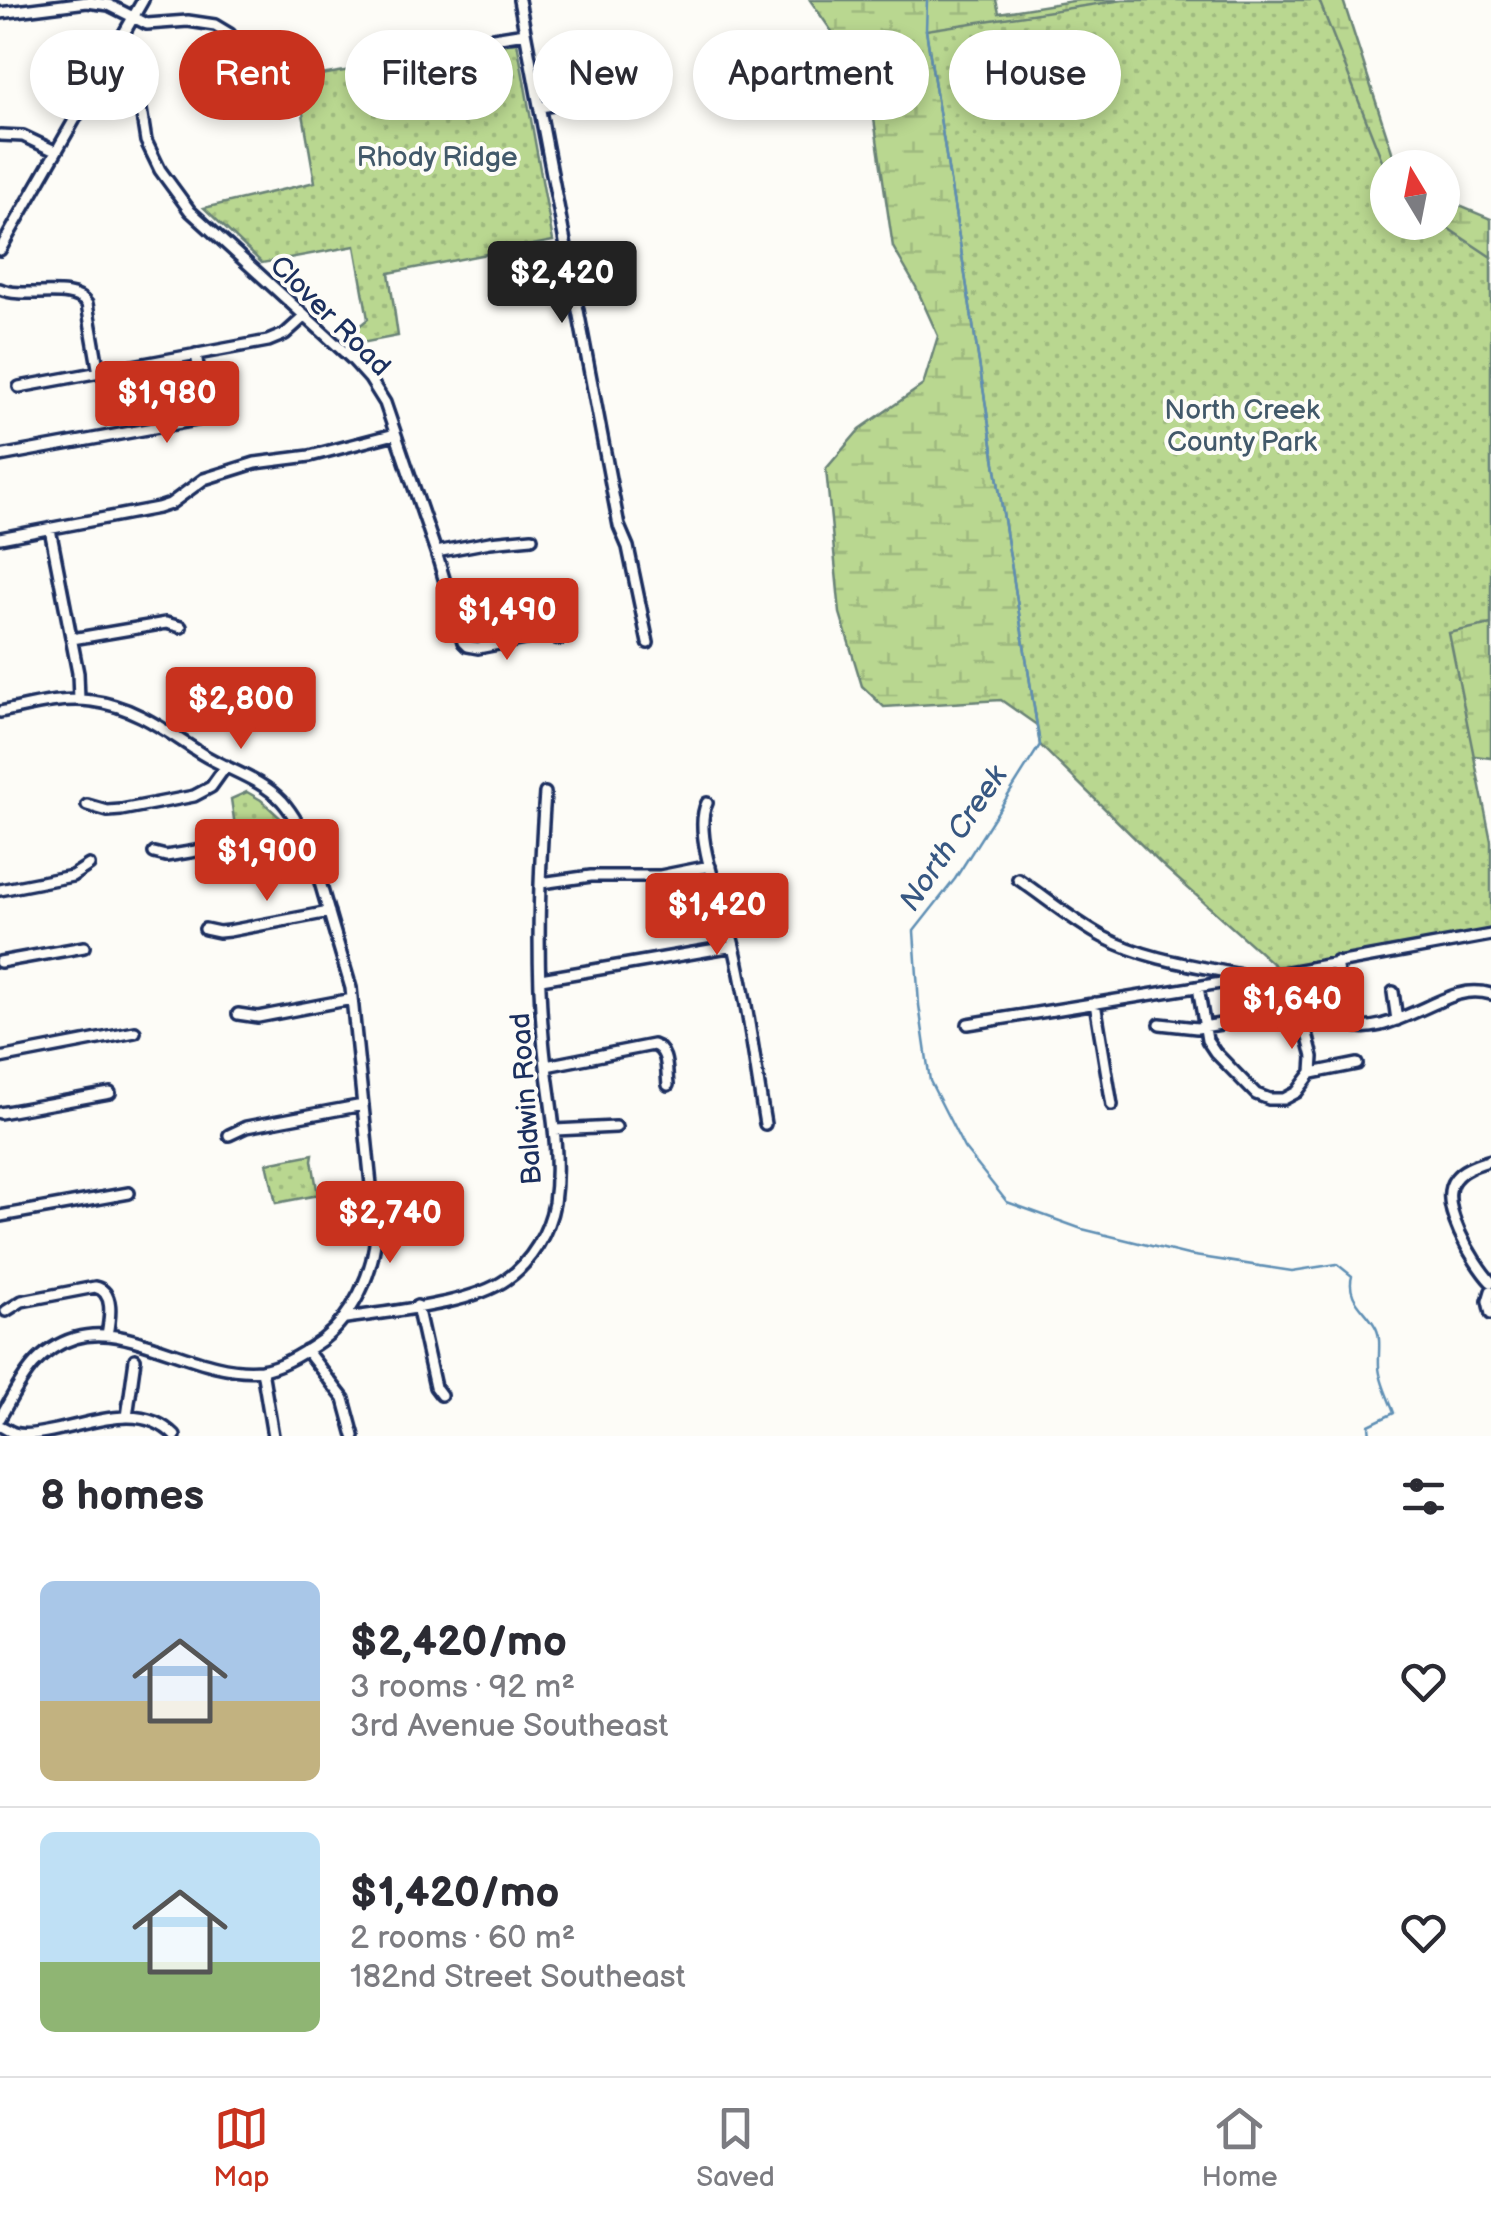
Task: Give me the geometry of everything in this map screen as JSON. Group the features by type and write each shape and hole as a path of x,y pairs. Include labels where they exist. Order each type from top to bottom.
{"street":[{"path":"126,30 144,0"},
{"path":"519,0 533,73"},
{"path":"0,12 86,2 108,5 147,24 179,20 223,30"},
{"path":"513,36 525,34"},
{"path":"0,250 73,120"},
{"name":"Clover Road","path":"143,120 146,141 174,192 190,211 352,359 385,403 461,638 468,646 478,648 545,635 560,639"},
{"path":"542,120 618,526 628,547 648,643"},
{"path":"0,135 22,136 55,152"},
{"path":"0,289 17,294 78,294 87,304 99,373"},
{"path":"19,387 277,338 305,316"},
{"path":"0,456 192,422 203,415 204,403 196,354"},
{"path":"0,538 158,508 170,504 204,479 256,463 310,456 396,434"},
{"path":"50,529 78,672 79,700"},
{"path":"436,552 532,538"},
{"path":"72,640 166,623 181,627"},
{"path":"0,712 56,701 110,704 134,713 272,792 290,811 305,838 352,999 376,1246 346,1318 290,1360 262,1370 226,1368 124,1337 89,1334 72,1339 48,1351 28,1368 0,1422 14,1433 33,1434 142,1416 165,1426 174,1436"},
{"path":"87,805 121,810 194,796 211,787 226,766"},
{"name":"Baldwin Road","path":"346,1318 488,1290 510,1278 526,1261 552,1216 555,1130 540,979 545,794"},
{"path":"707,803 702,818 710,866 734,946 765,1124"},
{"path":"154,853 166,856 220,847 243,849 305,838"},
{"path":"0,890 72,876 89,864"},
{"path":"541,884 591,876 660,876 710,866"},
{"path":"1018,878 1098,935 1128,949 1254,978"},
{"path":"205,929 229,931 329,912"},
{"path":"968,1024 1491,935"},
{"path":"540,979 734,946"},
{"path":"0,962 84,947"},
{"path":"1336,962 1350,1026 1370,1028 1438,1000 1459,994 1490,993"},
{"path":"1198,987 1207,1040 1246,1086 1269,1100 1284,1099 1298,1092 1312,1074 1313,1057 1302,1010"},
{"path":"1393,992 1397,1020"},
{"path":"238,1014 258,1017 352,999"},
{"path":"1160,1024 1176,1028 1205,1026 1342,1001"},
{"path":"1096,1002 1112,1105"},
{"path":"0,1058 135,1032"},
{"path":"546,1066 653,1045 664,1052 668,1085"},
{"path":"1312,1074 1357,1064"},
{"path":"0,1113 110,1093"},
{"path":"229,1134 246,1127 364,1105"},
{"path":"555,1130 616,1127"},
{"path":"1491,1160 1470,1168 1454,1180 1449,1191 1455,1223 1491,1282"},
{"path":"0,1216 129,1193"},
{"path":"6,1311 22,1301 102,1288 109,1299 107,1335"},
{"path":"1491,1291 1491,1314"},
{"path":"417,1306 435,1387 441,1395"},
{"path":"306,1350 344,1400 354,1436"},
{"path":"127,1417 135,1359"},
{"path":"262,1370 273,1436"}],"green space":[{"name":"North Creek County Park","path":"810,0 996,0 999,13 1079,0 1343,0 1392,150 1370,150 1370,240 1460,240 1460,206 1491,219 1491,758 1395,746 1081,756 1001,700 884,707 862,686 840,613 826,469 860,429 923,385 938,336 893,247 874,120 929,120 929,30 831,30"},
{"name":"North Creek County Park","path":"1123,0 1319,0 1378,150 1370,150 1370,240 1460,240 1460,236 1491,257 1491,624 1449,633 1491,841 1491,935 1283,973 1160,863 1040,745 926,30"},
{"name":"Rhody Ridge","path":"517,42 553,241 389,273 398,336 351,345 344,338 368,319 355,246 262,263 204,208 315,182 304,120 325,120 325,74 345,71 345,120 513,120 513,43"},
{"path":"247,792 289,826 288,832 237,840 231,799"},
{"path":"313,1154 318,1195 276,1203 267,1163"}],"waterway":[{"name":"North Creek","path":"927,0 926,30 1040,745 955,879 914,931 930,1081 964,1148 1007,1202 1082,1229 1188,1255 1292,1271 1337,1264 1352,1276 1354,1297 1377,1330 1379,1371 1394,1413 1369,1425 1370,1436"}]}
